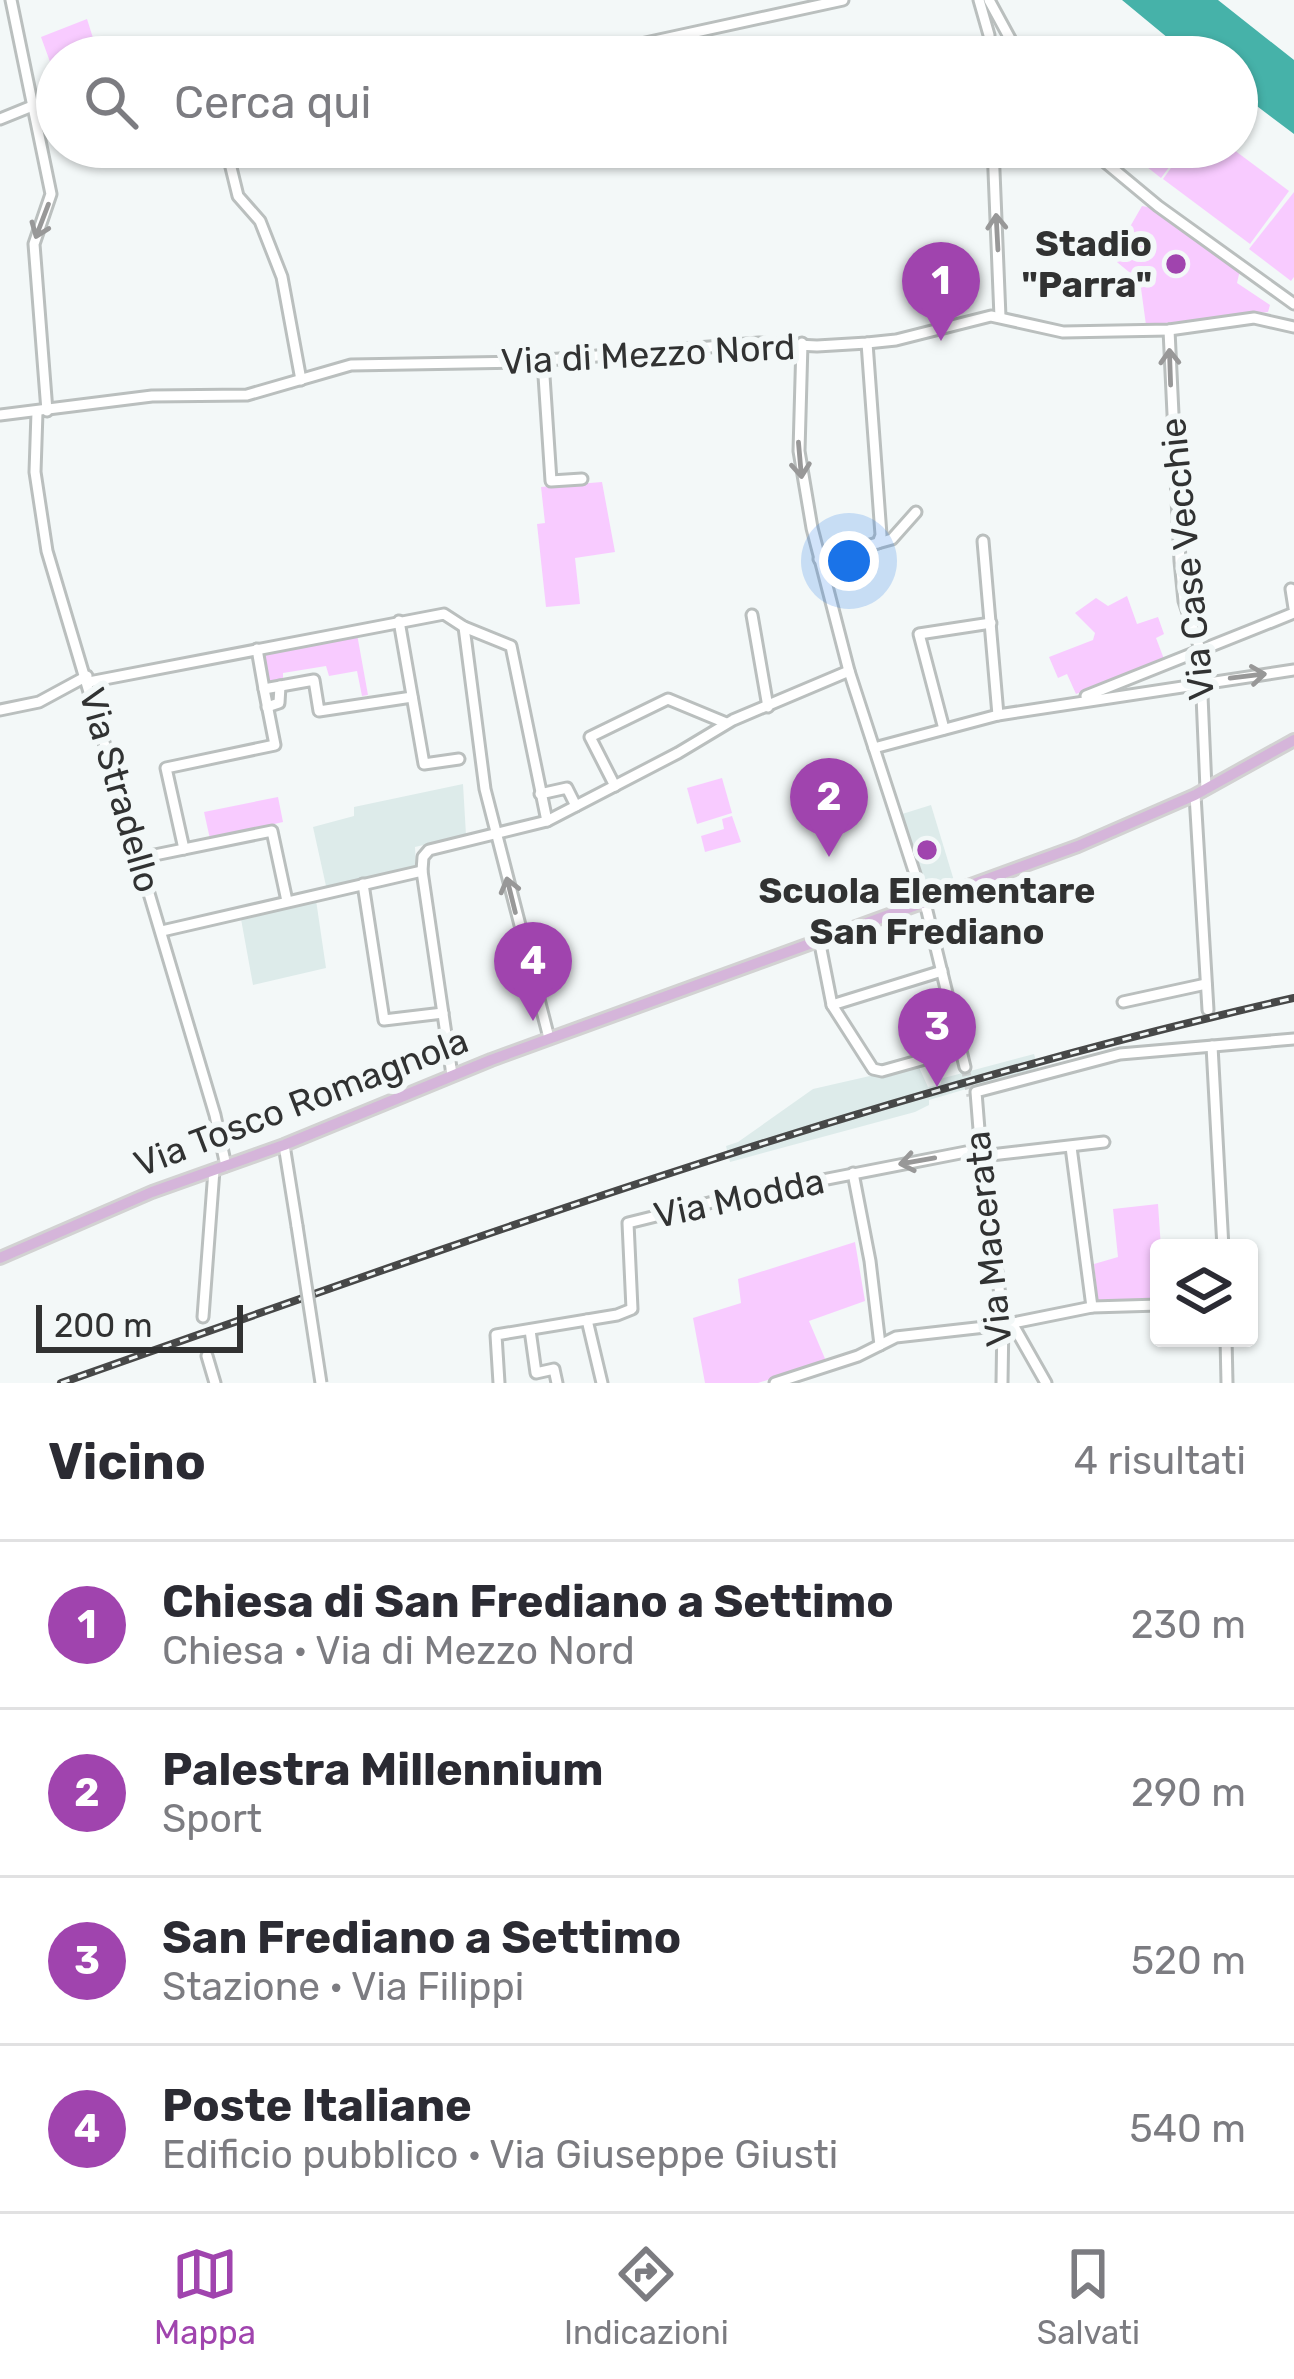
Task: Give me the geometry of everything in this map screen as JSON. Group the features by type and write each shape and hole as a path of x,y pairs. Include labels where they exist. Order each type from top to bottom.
{"main road":[{"name":"Via Tosco Romagnola","path":"0,1258 126,1203 284,1145 452,1075 1078,846 1200,792 1294,740"}],"street":[{"name":"Via Stradello","path":"11,0 36,122"},
{"path":"678,36 843,0"},
{"path":"976,0 987,36"},
{"path":"989,0 1009,36"},
{"path":"0,119 36,106"},
{"name":"Via Stradello","path":"46,168 51,194 34,244 47,375 34,472 45,543 162,931 220,1168 203,1317"},
{"path":"231,168 238,196 260,221 282,277 302,380"},
{"path":"994,168 1000,317"},
{"path":"1113,168 1294,304"},
{"name":"Via di Mezzo Nord","path":"0,415 152,396 238,396 275,390 351,364 542,361 728,345 867,343 985,317 1055,332 1169,329 1254,318 1294,327"},
{"name":"Via Case Vecchie","path":"1169,329 1184,601 1200,649 1208,1010"},
{"path":"867,343 878,543"},
{"path":"802,344 799,451 819,559 923,902 965,1067"},
{"path":"542,361 550,482 582,479"},
{"path":"819,559 892,539 916,512"},
{"path":"983,541 998,715"},
{"path":"1076,701 1294,610 1291,589"},
{"path":"0,710 39,701 88,679 440,613 511,646 547,821"},
{"path":"752,615 768,707"},
{"path":"399,621 424,764 459,759"},
{"path":"944,729 920,634 991,622"},
{"path":"464,627 485,789 549,1038"},
{"path":"184,849 166,768 275,745 257,649"},
{"path":"874,748 998,715 1294,670"},
{"path":"452,1075 422,871 427,851 547,821 726,723 850,671"},
{"path":"264,689 314,680 319,711 412,697"},
{"path":"267,707 279,704 280,686"},
{"path":"615,786 590,737 668,699 726,723"},
{"path":"540,794 567,788 576,806"},
{"path":"140,858 272,830 287,901"},
{"path":"162,931 422,871"},
{"path":"363,884 384,1020 443,1012"},
{"path":"819,939 832,1005 873,1069 882,1071 956,1050"},
{"path":"832,1005 942,971"},
{"path":"1123,1002 1206,984"},
{"path":"954,1016 962,1022 968,1069 959,1068 954,1016"},
{"path":"1223,1239 1212,1046 1294,1039"},
{"name":"Via Macerata","path":"1002,1383 1007,1324 973,1094 1120,1054 1212,1046"},
{"name":"Via Modda","path":"530,1330 617,1315 633,1307 628,1223 853,1172 981,1149 1104,1142"},
{"path":"284,1145 321,1383"},
{"path":"1071,1147 1092,1307"},
{"path":"853,1172 880,1346"},
{"path":"775,1383 896,1337 1007,1324 1092,1307 1150,1305"},
{"path":"587,1320 602,1383"},
{"path":"1007,1324 1046,1383"},
{"path":"499,1383 496,1335 530,1330 536,1373 554,1369 557,1383"},
{"path":"1226,1347 1227,1383"},
{"path":"208,1356 215,1383"}],"shaded area":[{"path":"87,19 92,36 44,36"},
{"path":"1148,168 1168,168 1161,178"},
{"path":"1171,168 1258,168 1289,191 1250,244 1163,179"},
{"path":"1294,192 1294,277 1291,281 1249,249"},
{"name":"Stadio \"Parra\"","path":"1142,206 1159,209 1240,270 1237,283 1270,305 1268,312 1146,325 1140,281 1112,258"},
{"path":"602,482 615,552 575,558 580,604 546,607 537,524 545,523 541,487"},
{"path":"1127,596 1137,624 1158,617 1164,634 1156,638 1164,659 1076,694 1067,674 1058,678 1049,657 1093,640 1095,633 1075,613 1096,598 1108,606"},
{"path":"357,634 368,695 362,696 357,671 329,676 326,666 283,673 283,679 268,682 263,653"},
{"path":"722,778 732,813 697,824 687,788"},
{"path":"463,784 466,835 415,847 416,866 326,886 313,827 354,816 354,807"},
{"path":"278,797 283,822 210,839 204,812"},
{"name":"Scuola Elementare San Frediano","path":"931,805 955,884 928,892 899,815"},
{"path":"732,816 741,842 705,852 701,836 724,829 722,819"},
{"path":"316,900 326,968 253,985 241,919"},
{"path":"1034,1054 1038,1068 929,1100 929,1105 915,1112 730,1162 726,1146 813,1089 918,1065 928,1087 941,1084 940,1079"},
{"path":"1158,1204 1160,1239 1150,1239 1150,1300 1098,1301 1094,1264 1118,1257 1113,1209"},
{"path":"855,1242 865,1301 809,1321 826,1361 758,1383 705,1383 693,1318 741,1303 738,1279"}],"water":[{"path":"1122,0 1218,0 1294,60 1294,134 1258,107 1258,36 1166,36"}],"tunnel":[{"path":"965,1067 971,1096"}],"railway":[{"path":"61,1383 672,1172 981,1078 1294,998"}],"place":[{"name":"Stadio \"Parra\"","path":"1176,264"},
{"name":"Chiesa di San Frediano a Settimo","path":"941,341"},
{"name":"Scuola Elementare San Frediano","path":"927,850"},
{"name":"Palestra Millennium","path":"829,857"},
{"name":"Poste Italiane","path":"533,1021"},
{"name":"San Frediano a Settimo","path":"937,1087"}]}
